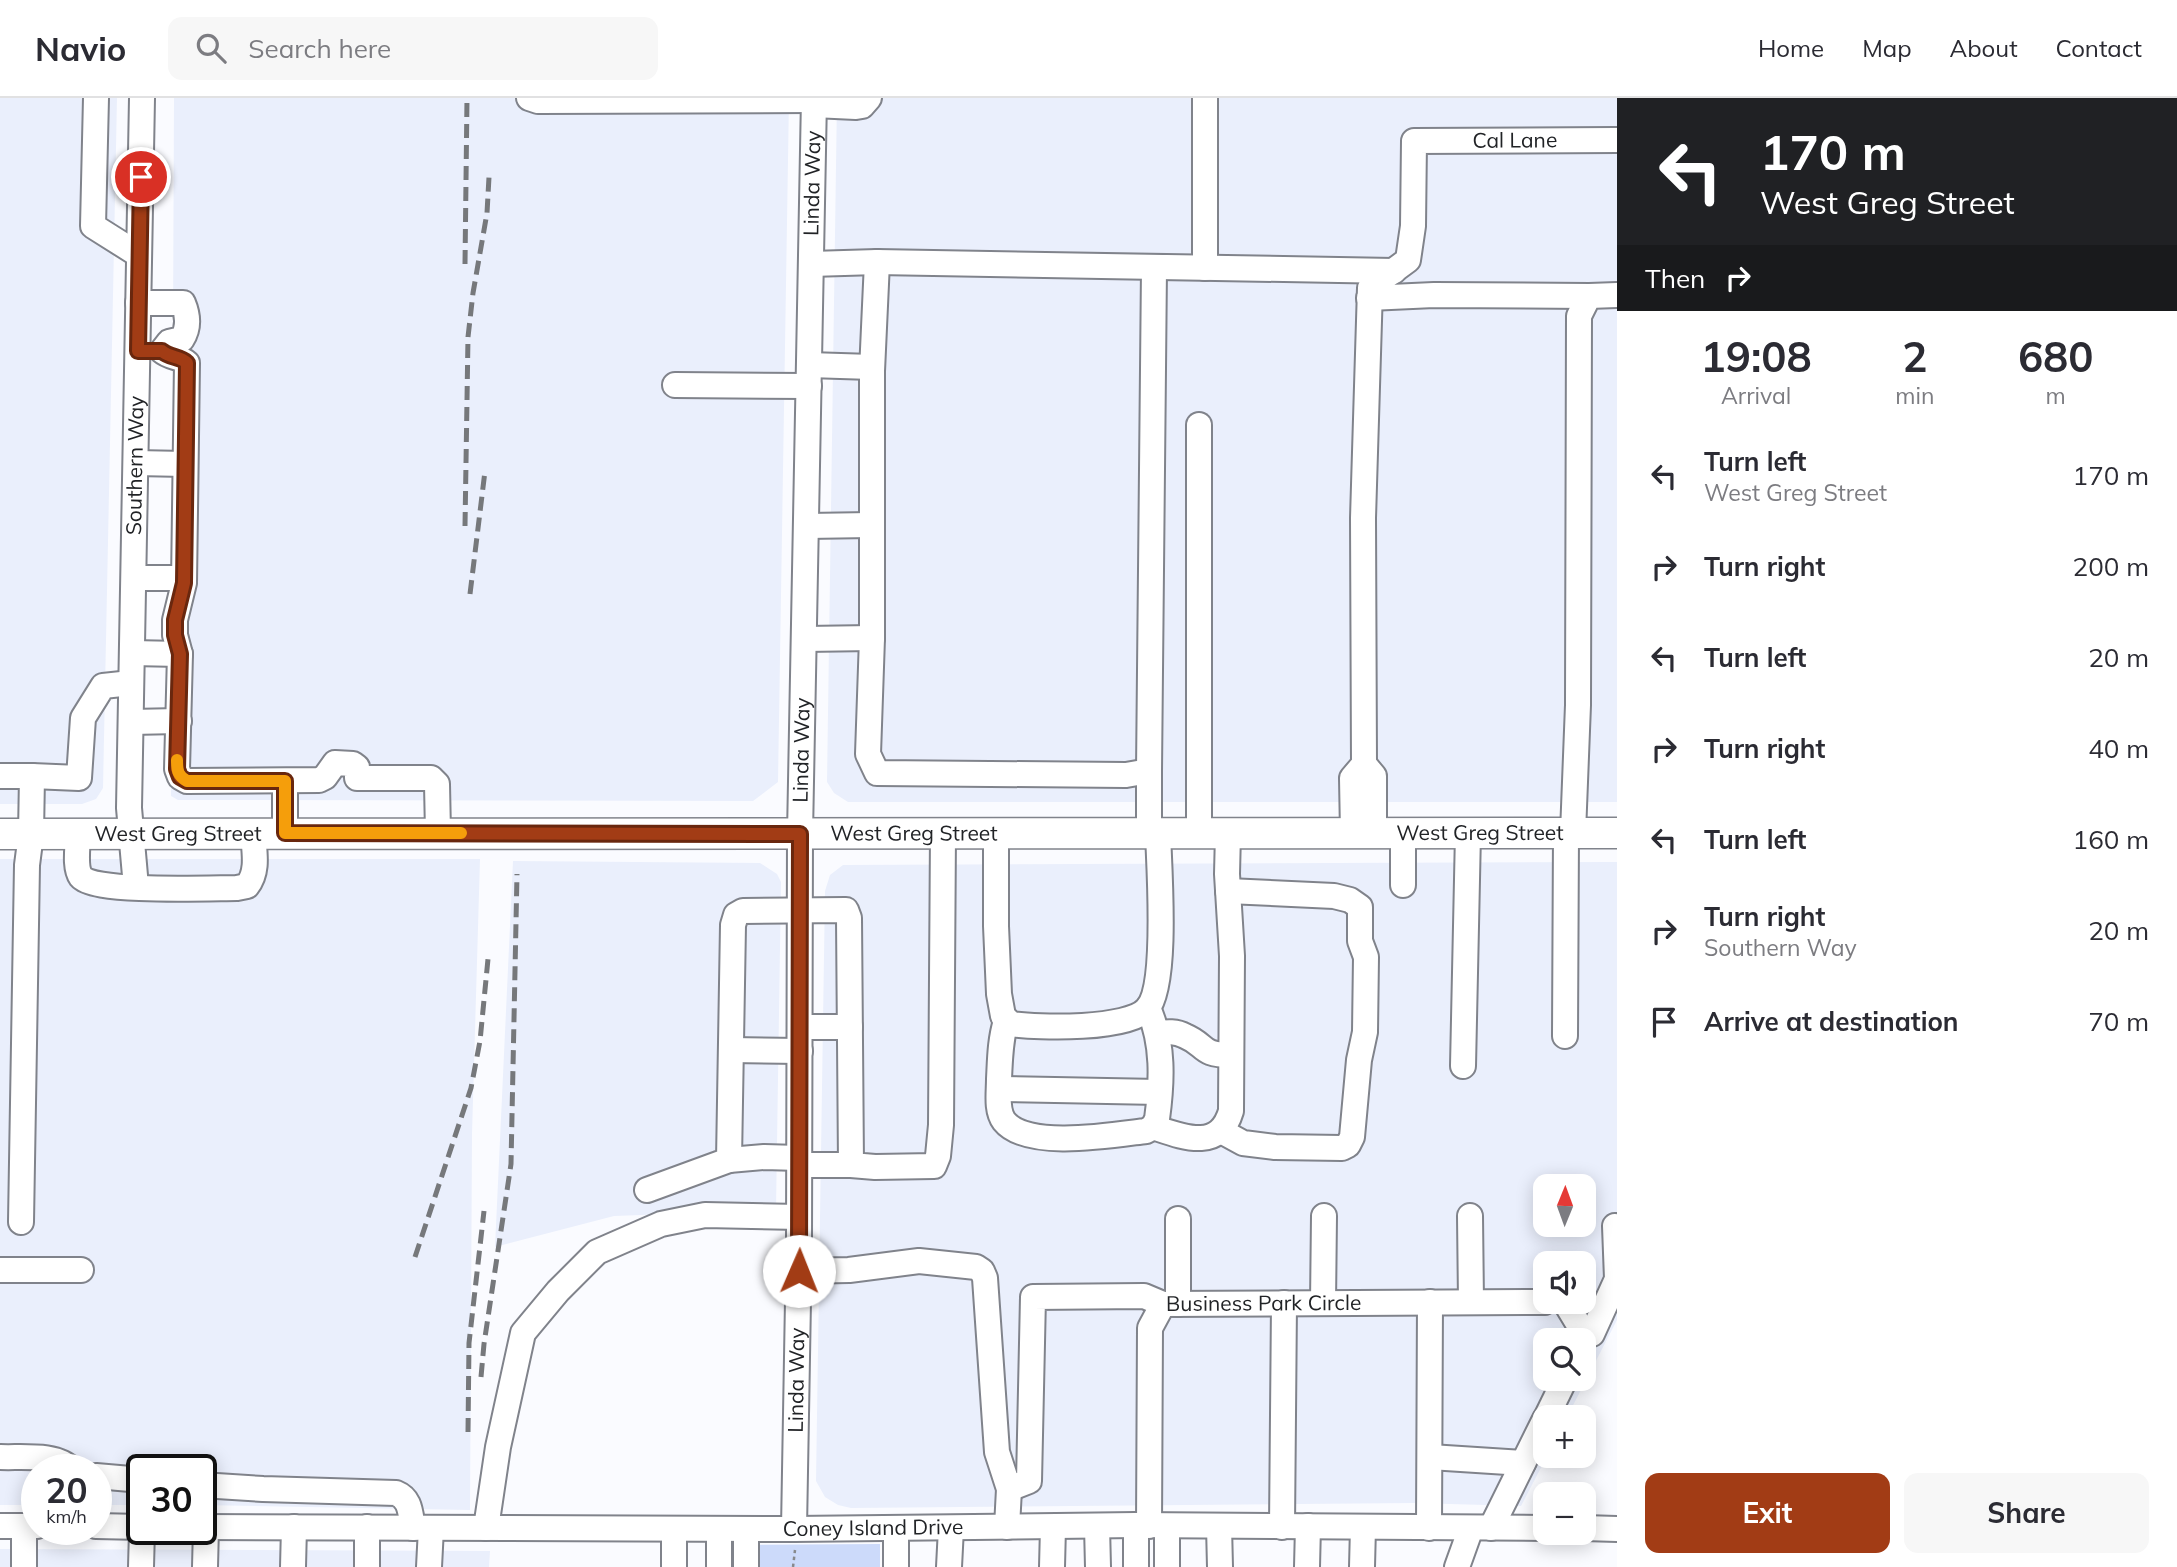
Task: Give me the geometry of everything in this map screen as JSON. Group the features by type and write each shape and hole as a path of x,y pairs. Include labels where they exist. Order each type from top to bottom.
{"main road":[{"name":"West Greg Street","path":"0,834 1617,833"}],"street":[{"path":"96,98 93,226 139,256"},
{"name":"Southern Way","path":"136,887 131,834 135,463 150,351 138,303 142,98"},
{"path":"529,98 538,101 814,101 856,107 862,106 869,98"},
{"path":"1205,98 1205,268"},
{"name":"Linda Way","path":"794,1530 799,1271 800,834 814,101"},
{"name":"Cal Lane","path":"1394,271 1408,260 1413,226 1415,141 1617,140"},
{"path":"811,264 877,262 1394,271"},
{"path":"877,262 872,367 872,638 868,754 877,773 1126,775 1149,771"},
{"path":"996,833 999,994 1006,1021 1026,1026 1100,1025 1138,1016 1148,1008 1155,996 1158,980 1160,912 1149,771 1154,268"},
{"path":"1394,271 1370,288 1369,298 1363,518 1364,764 1374,776 1377,833 1403,885"},
{"path":"1369,298 1434,295 1617,295"},
{"path":"1565,1036 1569,833 1578,705 1579,316 1589,296"},
{"path":"138,303 183,303 187,313 187,332 182,339 150,351"},
{"path":"150,351 187,363 184,578 175,620 175,635 180,654 177,769 180,777 187,781 319,780 325,777 335,763 346,762 357,767 357,778 431,778 436,784 438,833"},
{"path":"675,385 809,376 872,367"},
{"path":"1153,1127 1187,1139 1212,1137 1221,1132 1231,1111 1232,956 1228,891 1214,833 1199,425"},
{"path":"135,463 186,464"},
{"path":"807,526 871,526"},
{"path":"134,578 184,578"},
{"path":"805,639 872,638"},
{"path":"132,653 180,654"},
{"path":"0,776 79,779 83,718 103,686 131,683"},
{"path":"131,722 179,721"},
{"path":"22,1222 27,865 31,834 32,776"},
{"path":"285,781 285,833"},
{"path":"78,834 78,867 80,875 86,881 136,887 237,888 247,886 254,875 256,867 253,833"},
{"path":"647,1190 729,1160 764,1157 876,1167 934,1166 938,1156 941,1125 943,833"},
{"path":"1463,1066 1468,833"},
{"path":"1221,1132 1243,1143 1275,1147 1342,1148 1348,1145 1352,1137 1359,1060 1365,1032 1367,990 1366,957 1360,941 1360,907 1350,900 1334,896 1228,891"},
{"path":"729,1160 733,925 736,915 743,911 846,911 849,918 851,1165"},
{"path":"1006,1021 1002,1033 999,1089 1000,1112 1004,1121 1024,1134 1058,1138 1094,1137 1146,1131 1153,1127 1157,1119 1161,1056 1157,1032 1148,1008"},
{"path":"731,1050 800,1039 849,1027"},
{"path":"1157,1032 1172,1032 1185,1036 1210,1053 1231,1055"},
{"path":"999,1089 1159,1092"},
{"path":"486,1528 498,1447 523,1333 558,1291 597,1252 661,1224 705,1215 799,1217"},
{"path":"1323,1303 1324,1216"},
{"path":"1470,1216 1471,1302"},
{"path":"1009,1489 1029,1481 1033,1297 1144,1296 1171,1304 1178,1219"},
{"path":"1591,1328 1617,1279 1615,1226"},
{"path":"799,1271 849,1270 919,1261 976,1267 982,1271 985,1278 997,1452 1009,1489 1007,1527"},
{"path":"0,1270 81,1270"},
{"name":"Business Park Circle","path":"1151,1526 1150,1328 1171,1304 1533,1302"},
{"path":"1282,1527 1284,1303"},
{"path":"1429,1528 1430,1303"},
{"path":"1596,1334 1617,1331"},
{"path":"1457,1567 1533,1443"},
{"path":"0,1457 21,1458"},
{"path":"1430,1457 1523,1463"},
{"path":"217,1486 396,1493 404,1496 422,1528 429,1567"},
{"path":"20,1526 24,1567"},
{"path":"1097,1526 1098,1567"},
{"name":"Coney Island Drive","path":"217,1527 794,1530 1097,1526 1533,1528"},
{"path":"1136,1567 1151,1526"},
{"path":"1151,1526 1167,1567"},
{"path":"1219,1526 1220,1567"},
{"path":"1307,1567 1308,1526"},
{"path":"293,1567 294,1527"},
{"path":"367,1527 367,1567"},
{"path":"1052,1567 1053,1527"},
{"path":"1362,1567 1363,1527"},
{"path":"895,1567 896,1528"},
{"path":"949,1567 951,1528"},
{"path":"1596,1528 1617,1529"},
{"path":"674,1529 674,1567"},
{"path":"719,1529 719,1567"},
{"path":"746,1567 747,1529"},
{"path":"141,1567 142,1545"},
{"path":"204,1545 205,1567"}],"shaded area":[{"path":"0,98 117,98 103,788 96,799 82,804 0,804"},
{"path":"174,98 789,98 778,782 753,801 178,800 171,796"},
{"path":"837,98 1617,98 1617,802 848,802 834,793 827,782"},
{"path":"0,859 480,859 472,1134 470,1510 217,1505 217,1454 126,1454 126,1505 112,1505 112,1454 21,1454 21,1505 0,1505"},
{"path":"513,861 760,863 777,874 781,882 776,1210 614,1216 495,1247"},
{"path":"1617,862 1617,1320 1596,1361 1596,1328 1533,1328 1533,1391 1580,1391 1573,1405 1533,1405 1533,1468 1541,1468 1521,1506 1414,1503 851,1508 838,1505 825,1497 816,1481 825,891 830,875 843,865"},
{"path":"880,1544 880,1567 737,1567 737,1545"},
{"path":"0,1549 490,1551 489,1567 0,1567"}],"railway":[{"path":"465,264 467,98"},
{"path":"465,526 468,337 487,213 489,177"},
{"path":"470,594 485,471"},
{"path":"481,1377 511,1164 517,874"},
{"path":"415,1257 471,1088 480,1041 488,959"},
{"path":"468,1432 469,1343 484,1211"}],"slow traffic":[{"path":"177,760 180,777 187,781 285,781 285,833 461,833"}],"route":[{"path":"141,177 138,351 162,351 169,357 187,363 184,583 175,620 175,635 180,654 177,769 180,777 187,781 285,781 285,833 800,834 799,1271"}]}
